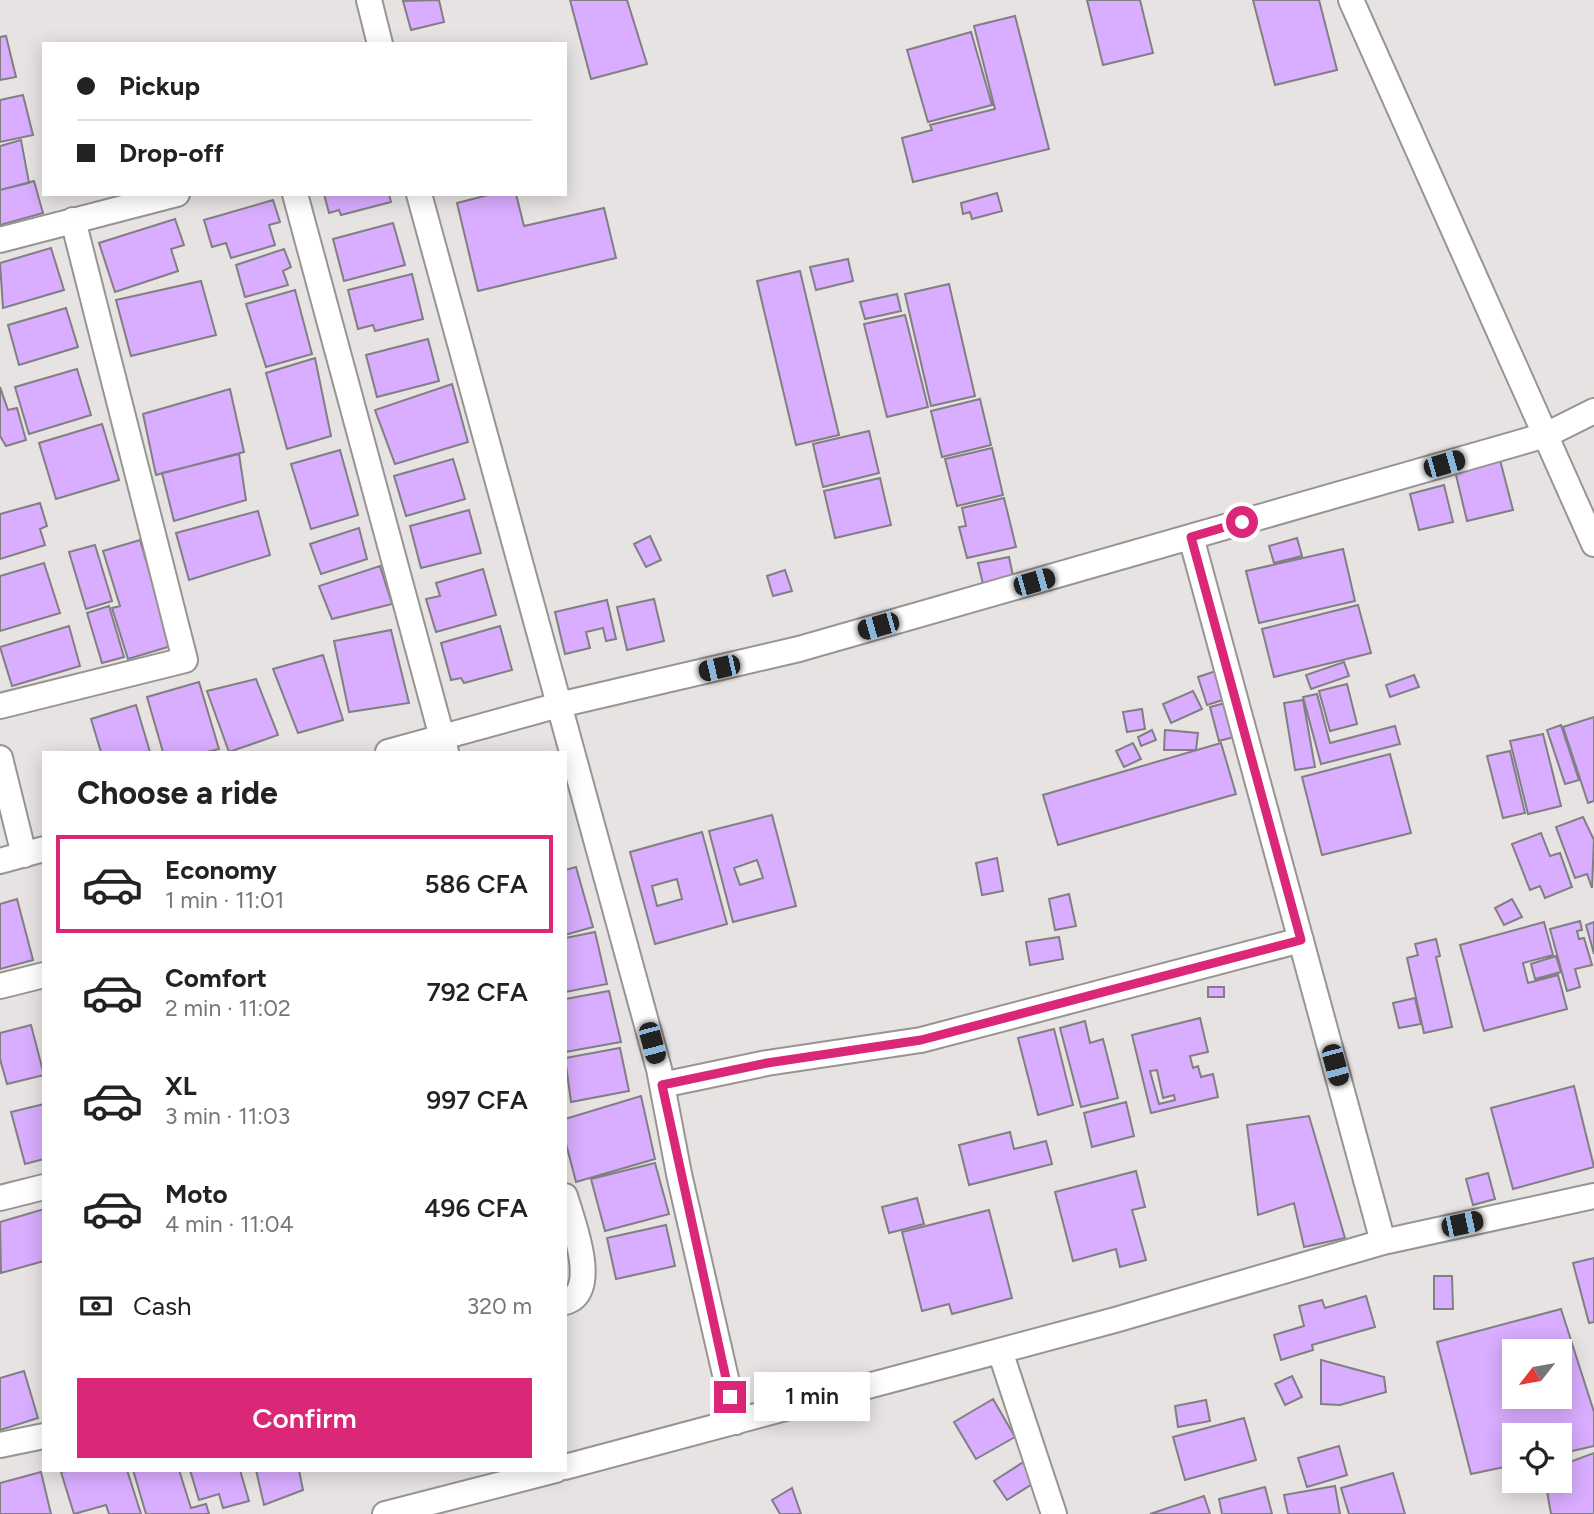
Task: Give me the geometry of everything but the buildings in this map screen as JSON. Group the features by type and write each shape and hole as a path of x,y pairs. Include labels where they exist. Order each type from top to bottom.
{"street":[{"path":"369,0 380,42"},
{"path":"1351,0 1594,544"},
{"path":"0,240 169,196"},
{"path":"296,196 444,745"},
{"path":"420,196 662,1085 679,1174 736,1422"},
{"path":"0,706 185,660 73,220"},
{"path":"396,751 444,745 559,705 799,649 1546,435 1594,411"},
{"path":"1191,537 1383,1242"},
{"path":"0,758 23,855"},
{"path":"662,1085 767,1063 921,1040 1301,940"},
{"path":"0,986 42,976"},
{"path":"0,1198 42,1188"},
{"path":"567,1467 1000,1351 1383,1242 1594,1196"},
{"path":"567,1203 582,1259 583,1286 572,1300 567,1301"},
{"path":"1000,1351 1054,1514"},
{"path":"0,1445 42,1436"},
{"path":"385,1514 548,1472"}],"route":[{"path":"730,1397 679,1174 662,1085 767,1063 921,1040 1301,940 1191,537 1242,522"}]}
